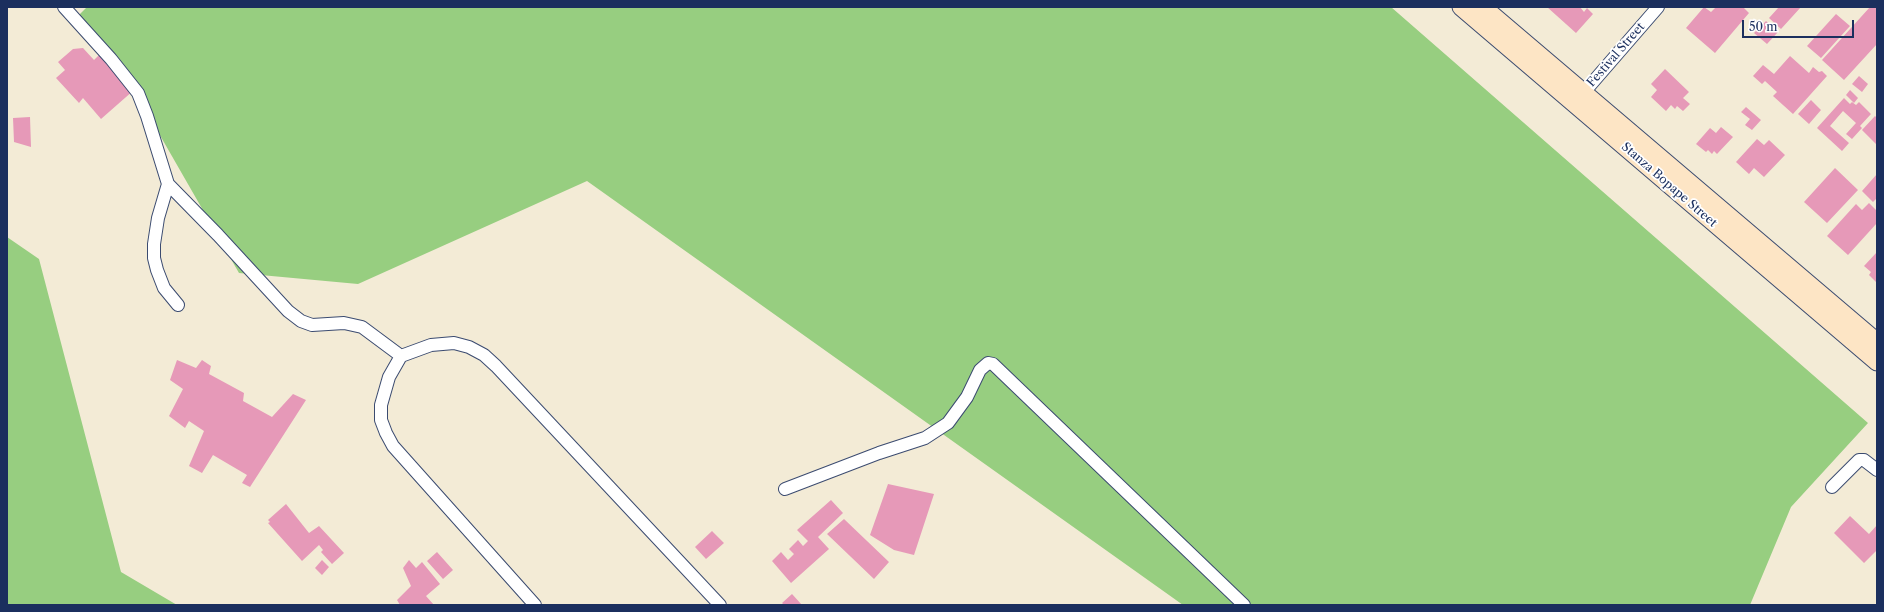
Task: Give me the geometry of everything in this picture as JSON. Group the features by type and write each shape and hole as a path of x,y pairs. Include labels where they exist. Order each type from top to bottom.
{"main road":[{"name":"Stanza Bopape Street","path":"1460,7 1579,98 1877,342"},
{"name":"Stanza Bopape Street","path":"1484,7 1579,98 1877,362"}],"street":[{"path":"64,7 112,59 138,94 147,116 168,184 218,235 288,311 301,321 312,325 344,323 362,327 401,356"},
{"name":"Festival Street","path":"1579,98 1658,7"},
{"path":"168,184 158,218 154,244 154,258 164,288 178,305"},
{"path":"534,605 393,446 386,433 381,420 381,405 389,377 401,356 431,345 454,343 468,347 484,355 720,605"},
{"path":"785,490 879,452 913,443 925,438 948,423 967,397 980,370 988,363 992,364 1244,605"},
{"path":"1832,487 1858,460 1864,460 1877,470"}],"green space":[{"path":"87,7 1391,7 1868,423 1791,507 1750,605 1183,605 587,181 358,284 239,273 134,90 79,15"},
{"path":"7,237 39,259 121,572 177,605 7,605"}],"building":[{"path":"1547,7 1580,7 1584,12 1587,8 1593,14 1576,33"},
{"path":"1704,7 1711,12 1716,7 1743,7 1749,13 1715,53 1686,28"},
{"path":"1779,7 1801,7 1781,29 1769,18"},
{"path":"1870,7 1877,7 1877,44 1844,80 1822,60"},
{"path":"1836,14 1850,26 1821,58 1807,46"},
{"path":"1766,21 1778,32 1767,44 1754,33"},
{"path":"83,48 94,60 101,53 134,90 101,119 83,98 79,103 56,78 65,70 58,62 73,49"},
{"path":"1790,56 1809,73 1813,67 1819,72 1822,71 1827,76 1793,114 1773,96 1777,92 1765,81 1762,84 1753,76 1763,65 1774,74"},
{"path":"1665,69 1689,92 1683,98 1690,104 1683,111 1677,106 1675,109 1671,105 1666,111 1651,97 1657,90 1651,84"},
{"path":"1859,76 1868,84 1862,92 1852,84"},
{"path":"1850,90 1858,98 1854,103 1846,95"},
{"path":"1844,98 1850,104 1852,102 1856,105 1859,102 1871,114 1860,126 1862,128 1852,139 1846,134 1856,123 1843,111 1830,126 1849,143 1842,151 1817,128"},
{"path":"1811,100 1821,110 1809,124 1798,114"},
{"path":"1746,107 1761,120 1752,130 1745,125 1750,119 1741,112"},
{"path":"1875,116 1877,118 1877,145 1862,130"},
{"path":"30,117 31,147 14,142 13,118"},
{"path":"1721,127 1733,137 1717,154 1714,151 1712,154 1708,150 1706,152 1696,144 1710,128 1716,133"},
{"path":"1757,139 1764,145 1769,140 1785,155 1764,177 1754,168 1749,174 1736,162"},
{"path":"1835,168 1858,190 1827,223 1804,202"},
{"path":"1877,174 1877,198 1873,202 1862,191"},
{"path":"1869,203 1877,211 1877,223 1848,255 1827,236 1856,204 1862,210"},
{"path":"1877,252 1877,283 1869,275 1871,272 1864,266"},
{"path":"177,360 196,368 202,360 211,366 209,374 244,393 243,401 272,417 293,394 306,400 250,487 242,483 247,475 213,455 202,473 189,466 204,431 189,421 185,428 169,416 183,389 170,380"},
{"path":"888,484 934,494 914,555 894,550 870,535"},
{"path":"831,500 843,513 818,537 829,549 791,583 772,561 781,552 788,560 794,554 789,549 798,540 803,546 808,541 797,530"},
{"path":"286,504 309,533 319,526 344,553 332,564 321,552 323,550 319,545 302,561 268,523 270,522 268,520"},
{"path":"1850,516 1869,534 1877,525 1877,550 1864,563 1834,533"},
{"path":"844,519 889,562 874,579 827,534"},
{"path":"712,531 724,543 706,559 695,547"},
{"path":"437,552 453,570 443,579 427,561"},
{"path":"322,560 329,567 322,575 315,568"},
{"path":"409,560 416,568 422,562 440,584 426,596 434,605 400,605 397,600 411,586 403,568"},
{"path":"792,594 802,605 784,605 782,603"}]}
